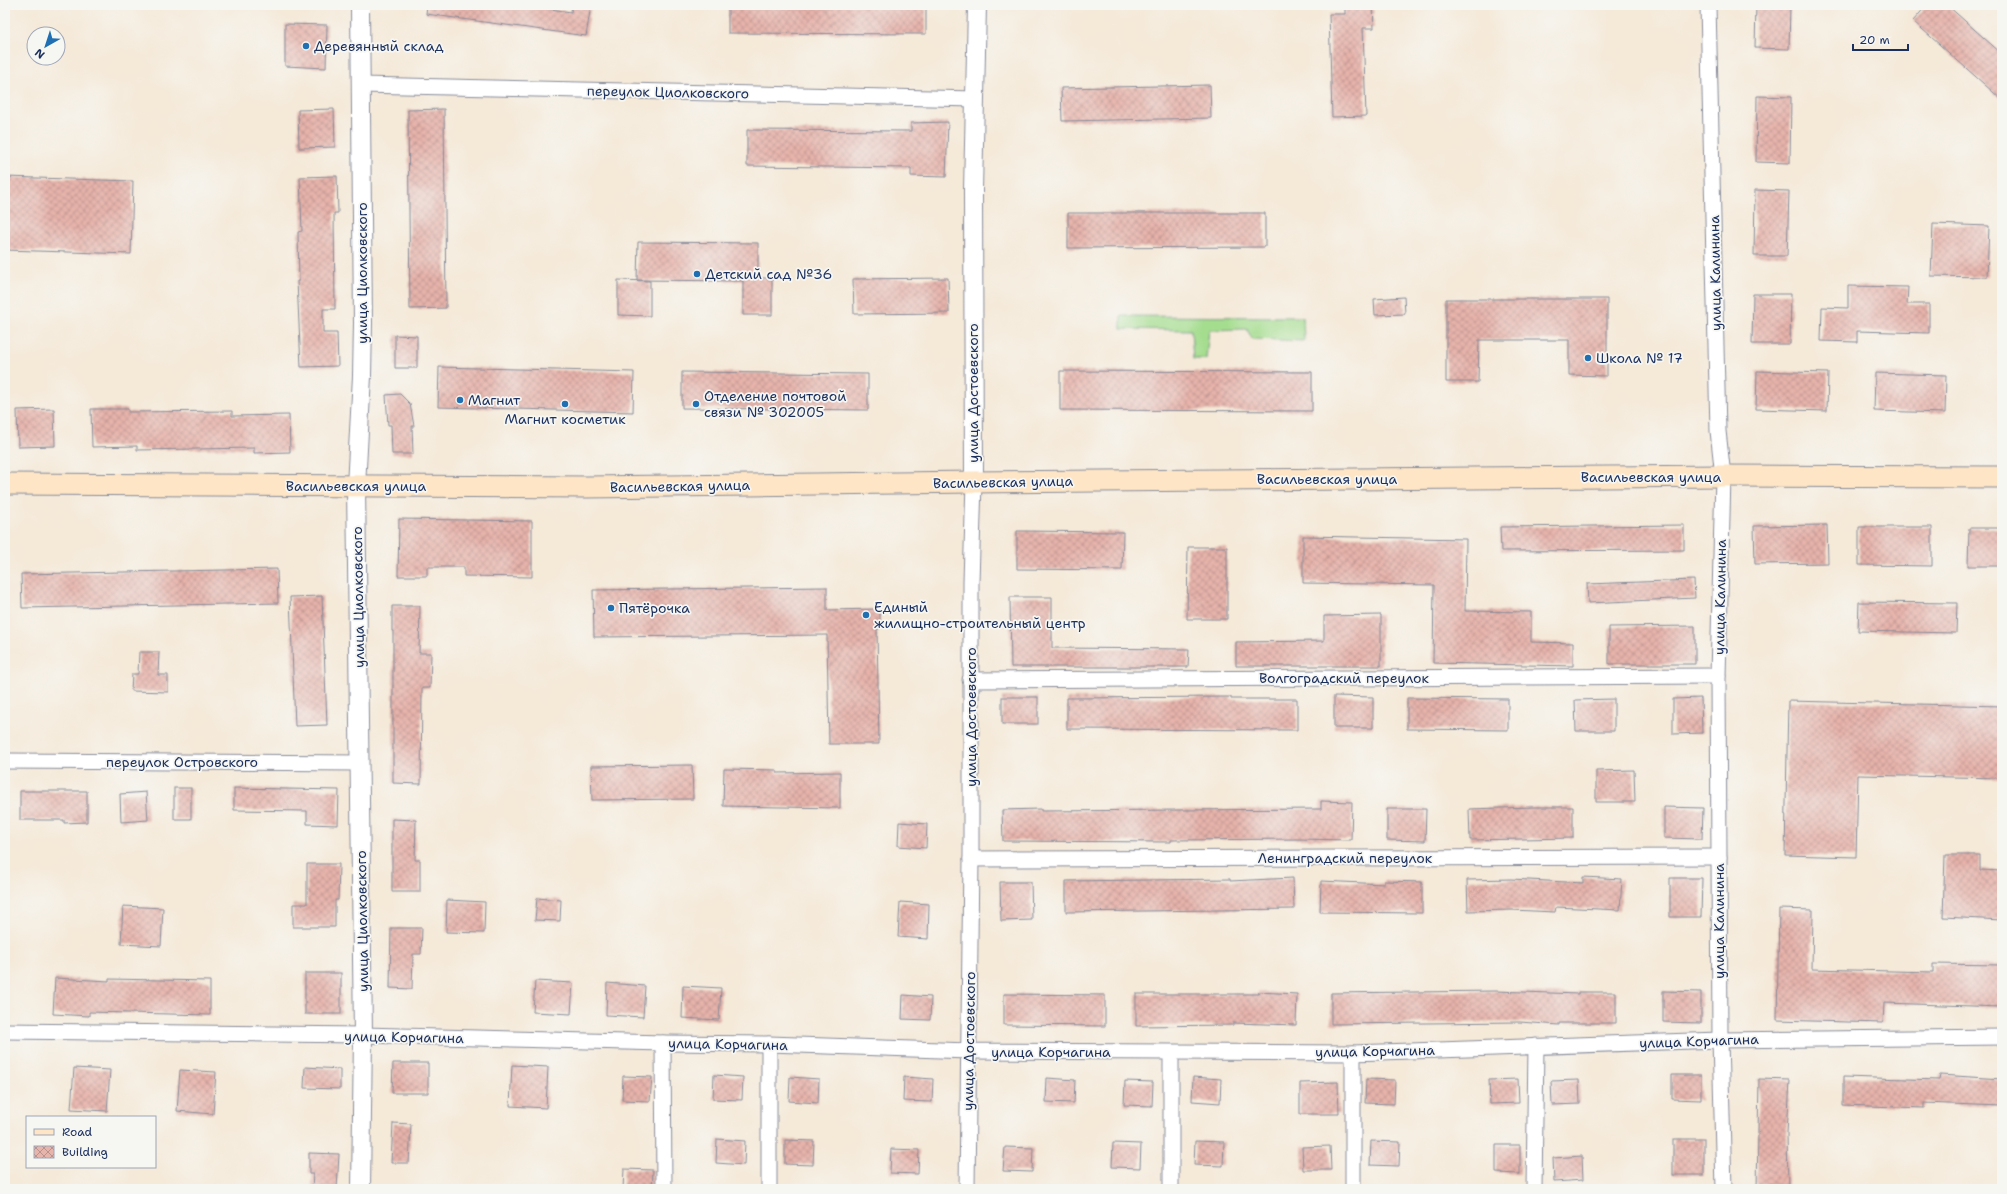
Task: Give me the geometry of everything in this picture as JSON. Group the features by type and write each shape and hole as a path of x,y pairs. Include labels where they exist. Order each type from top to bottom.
{"main road":[{"name":"Васильевская улица","path":"5,484 587,487 974,482 1723,476 2002,477"}],"street":[{"name":"улица Циолковского","path":"360,5 363,331 356,486 363,1035 361,1189"},
{"name":"улица Достоевского","path":"967,1189 972,859 970,680 974,482 972,342 974,99 977,5"},
{"name":"улица Калинина","path":"1708,5 1718,430 1723,476 1718,676 1720,1040 1724,1189"},
{"name":"переулок Циолковского","path":"361,85 974,99"},
{"name":"Волгоградский переулок","path":"970,680 1718,676"},
{"name":"переулок Островского","path":"5,761 360,763"},
{"name":"Ленинградский переулок","path":"972,859 1719,857"},
{"name":"улица Корчагина","path":"5,1031 363,1035 663,1043 769,1044 969,1052 1171,1053 1353,1053 1720,1040 2002,1037"},
{"path":"663,1043 664,1189"},
{"path":"769,1044 769,1189"},
{"path":"1534,1189 1536,1046"},
{"path":"1170,1189 1171,1053"},
{"path":"1353,1053 1353,1189"}],"green space":[{"path":"1121,316 1303,317 1304,341 1252,339 1247,329 1209,330 1206,359 1193,359 1191,330 1121,329"}],"building":[{"path":"427,5 523,5 571,12 572,5 591,5 586,36 426,14"},
{"path":"728,5 926,5 926,34 728,33"},
{"path":"1345,5 1373,5 1374,28 1363,28 1366,116 1332,117 1329,14 1345,14"},
{"path":"1756,5 1790,5 1789,49 1755,48"},
{"path":"1927,5 1947,5 2002,54 2002,100 1913,21"},
{"name":"Деревянный склад","path":"285,24 327,25 326,68 285,66"},
{"path":"1210,85 1211,118 1062,121 1061,88"},
{"path":"1757,96 1791,97 1790,163 1756,162"},
{"path":"334,109 335,147 299,148 298,110"},
{"path":"444,109 446,308 410,309 408,110"},
{"path":"948,122 946,177 911,176 911,168 747,166 747,130 911,131 911,123"},
{"path":"337,176 338,213 334,213 335,309 323,309 323,333 337,333 338,366 301,367 297,281 299,281 298,232 302,231 300,177"},
{"path":"5,177 133,181 131,254 5,250"},
{"path":"1755,190 1789,191 1787,256 1754,256"},
{"path":"1068,213 1265,213 1265,247 1068,248"},
{"path":"1933,224 1989,226 1987,277 1931,276"},
{"path":"638,242 758,243 758,278 772,278 772,315 743,315 743,281 637,280"},
{"path":"948,278 949,313 854,314 853,279"},
{"path":"618,280 650,281 650,316 618,315"},
{"path":"1848,286 1908,287 1907,304 1929,304 1929,333 1857,331 1857,342 1821,341 1822,307 1848,308"},
{"path":"1753,294 1791,294 1790,344 1752,344"},
{"path":"1404,297 1405,314 1375,315 1374,299"},
{"name":"Школа № 17","path":"1446,299 1607,299 1607,376 1569,375 1569,340 1479,340 1478,382 1446,382"},
{"path":"395,335 417,336 417,368 395,368"},
{"path":"439,367 634,372 633,412 438,407"},
{"path":"1060,371 1312,372 1312,411 1060,410"},
{"path":"1757,371 1828,373 1827,411 1756,409"},
{"path":"682,372 868,374 868,410 682,408"},
{"path":"1875,373 1946,375 1945,413 1874,411"},
{"path":"400,394 410,404 414,426 412,426 413,454 392,454 391,425 388,425 386,395"},
{"path":"54,409 55,446 18,447 17,410"},
{"path":"91,409 128,409 128,412 232,411 232,416 289,415 290,452 254,453 254,448 137,450 137,446 92,447"},
{"path":"399,519 532,521 532,577 464,576 464,567 427,567 427,576 398,576"},
{"path":"1684,525 1684,550 1501,551 1500,527"},
{"path":"1827,525 1828,563 1755,564 1754,526"},
{"path":"1859,527 1932,527 1932,566 1859,565"},
{"path":"1969,528 2002,528 2002,566 1968,566"},
{"path":"1017,531 1123,532 1122,570 1017,569"},
{"path":"1303,536 1466,539 1465,611 1531,612 1531,642 1573,643 1573,666 1433,663 1434,585 1303,583"},
{"path":"1188,547 1227,547 1227,619 1187,619"},
{"path":"277,569 278,603 22,608 21,574"},
{"path":"1694,580 1695,598 1588,603 1587,584"},
{"path":"827,587 827,610 880,609 880,629 877,629 879,744 829,744 827,635 594,637 593,590"},
{"path":"322,596 327,725 295,726 290,597"},
{"path":"1010,597 1052,597 1052,648 1189,649 1188,667 1011,667"},
{"path":"1859,602 1957,603 1956,633 1858,631"},
{"path":"392,606 420,606 419,653 431,653 430,688 422,688 421,784 393,783"},
{"path":"1381,615 1381,666 1236,666 1236,642 1324,641 1324,616"},
{"path":"1695,626 1695,664 1609,664 1609,627"},
{"path":"139,652 159,652 158,675 168,675 168,692 131,691 132,674 138,674"},
{"path":"1334,696 1373,697 1373,728 1334,728"},
{"path":"1002,697 1038,697 1038,724 1002,724"},
{"path":"1231,697 1231,699 1297,699 1297,730 1067,729 1067,698"},
{"path":"1407,698 1508,699 1508,730 1407,729"},
{"path":"1701,698 1702,733 1673,734 1673,699"},
{"path":"1614,699 1614,731 1576,731 1575,700"},
{"path":"1788,701 2002,706 2002,778 1858,775 1856,857 1785,855"},
{"path":"692,765 693,799 592,800 591,766"},
{"path":"724,769 777,770 777,773 840,772 840,808 723,806"},
{"path":"1634,770 1635,802 1596,802 1596,771"},
{"path":"174,788 191,788 191,819 174,819"},
{"path":"234,788 339,790 338,825 307,824 307,811 234,810"},
{"path":"20,791 87,791 87,822 64,823 64,820 20,820"},
{"path":"146,792 148,820 121,822 120,794"},
{"path":"1321,801 1352,802 1351,840 1171,840 1171,842 1003,841 1002,810 1321,809"},
{"path":"1573,807 1573,838 1470,840 1469,809"},
{"path":"1664,807 1703,808 1702,839 1664,838"},
{"path":"1387,809 1426,809 1425,841 1387,840"},
{"path":"392,819 416,820 415,860 420,860 420,892 392,892"},
{"path":"899,822 927,824 926,848 898,846"},
{"path":"1945,855 1980,855 1980,870 2002,871 2002,920 1943,917"},
{"path":"307,864 339,864 338,900 335,900 335,927 293,927 293,904 307,904"},
{"path":"1583,877 1622,879 1620,910 1556,907 1555,912 1512,910 1468,911 1467,880 1511,879 1583,883"},
{"path":"1293,878 1294,909 1066,912 1066,881 1230,879 1230,881"},
{"path":"1670,878 1702,878 1701,917 1670,917"},
{"path":"1321,881 1384,884 1384,881 1422,882 1422,913 1320,912"},
{"path":"1000,882 1031,882 1032,920 1001,921"},
{"path":"537,898 561,900 560,921 535,920"},
{"path":"447,900 485,902 484,933 446,932"},
{"path":"900,902 929,904 928,939 898,937"},
{"path":"123,906 163,908 161,946 121,944"},
{"path":"1779,909 1813,910 1812,969 1933,972 1933,964 2002,965 2002,1007 1884,1003 1883,1023 1777,1020"},
{"path":"391,928 422,928 421,954 413,954 412,989 390,988"},
{"path":"305,973 341,973 341,1014 305,1014"},
{"path":"55,978 109,981 109,979 210,981 210,1015 89,1012 89,1016 53,1014"},
{"path":"535,981 573,983 571,1014 533,1012"},
{"path":"607,983 645,986 643,1017 606,1015"},
{"path":"683,986 721,988 719,1020 682,1018"},
{"path":"1495,991 1578,994 1578,992 1616,992 1616,1023 1559,1023 1559,1025 1520,1022 1331,1024 1331,993"},
{"path":"1663,991 1701,992 1701,1023 1663,1022"},
{"path":"1258,992 1297,994 1296,1025 1233,1023 1233,1025 1136,1026 1136,994 1258,994"},
{"path":"1004,994 1105,995 1105,1026 1004,1025"},
{"path":"903,995 931,997 930,1020 902,1019"},
{"path":"393,1063 428,1063 428,1093 392,1093"},
{"path":"512,1065 548,1067 546,1108 510,1106"},
{"path":"305,1067 340,1069 340,1089 304,1088"},
{"path":"74,1068 110,1070 107,1111 71,1109"},
{"path":"180,1070 216,1072 213,1114 177,1111"},
{"path":"714,1075 743,1077 742,1100 713,1099"},
{"path":"1672,1075 1701,1075 1701,1100 1672,1099"},
{"path":"1940,1075 2002,1079 2002,1106 1924,1103 1924,1108 1843,1105 1843,1077 1939,1080"},
{"path":"623,1076 652,1077 650,1101 622,1100"},
{"path":"790,1077 819,1079 818,1103 789,1101"},
{"path":"904,1077 933,1079 932,1102 903,1101"},
{"path":"1193,1077 1221,1079 1220,1103 1192,1101"},
{"path":"1047,1078 1075,1080 1074,1103 1046,1102"},
{"path":"1366,1079 1395,1080 1394,1104 1365,1103"},
{"path":"1518,1079 1519,1103 1490,1104 1489,1080"},
{"path":"1759,1079 1790,1080 1787,1133 1788,1189 1757,1189"},
{"path":"1579,1080 1580,1104 1552,1105 1551,1081"},
{"path":"1125,1081 1153,1082 1152,1106 1124,1105"},
{"path":"1338,1082 1339,1114 1300,1114 1300,1083"},
{"path":"393,1123 411,1124 409,1163 391,1163"},
{"path":"717,1139 745,1141 744,1165 716,1163"},
{"path":"1673,1139 1704,1139 1704,1175 1673,1175"},
{"path":"785,1140 814,1141 813,1165 785,1164"},
{"path":"1195,1141 1224,1142 1223,1166 1194,1165"},
{"path":"1371,1141 1400,1142 1399,1166 1370,1165"},
{"path":"1113,1143 1141,1144 1140,1168 1112,1167"},
{"path":"1496,1145 1520,1145 1520,1174 1496,1173"},
{"path":"1330,1146 1331,1170 1303,1170 1302,1147"},
{"path":"1005,1147 1033,1148 1032,1172 1003,1171"},
{"path":"891,1149 919,1150 918,1174 890,1173"},
{"path":"309,1153 339,1154 337,1189 312,1189 313,1174 309,1174"},
{"path":"1582,1156 1583,1180 1554,1182 1553,1158"},
{"path":"624,1169 653,1170 652,1189 623,1189"}],"place":[{"name":"Деревянный склад","path":"306,46"},
{"name":"Детский сад №36","path":"697,274"},
{"name":"Школа № 17","path":"1588,358"},
{"name":"Магнит","path":"460,400"},
{"name":"Магнит косметик","path":"565,404"},
{"name":"Отделение почтовой связи № 302005","path":"696,404"},
{"name":"Пятёрочка","path":"611,608"},
{"name":"Единый жилищно-строительный центр","path":"866,615"}]}
